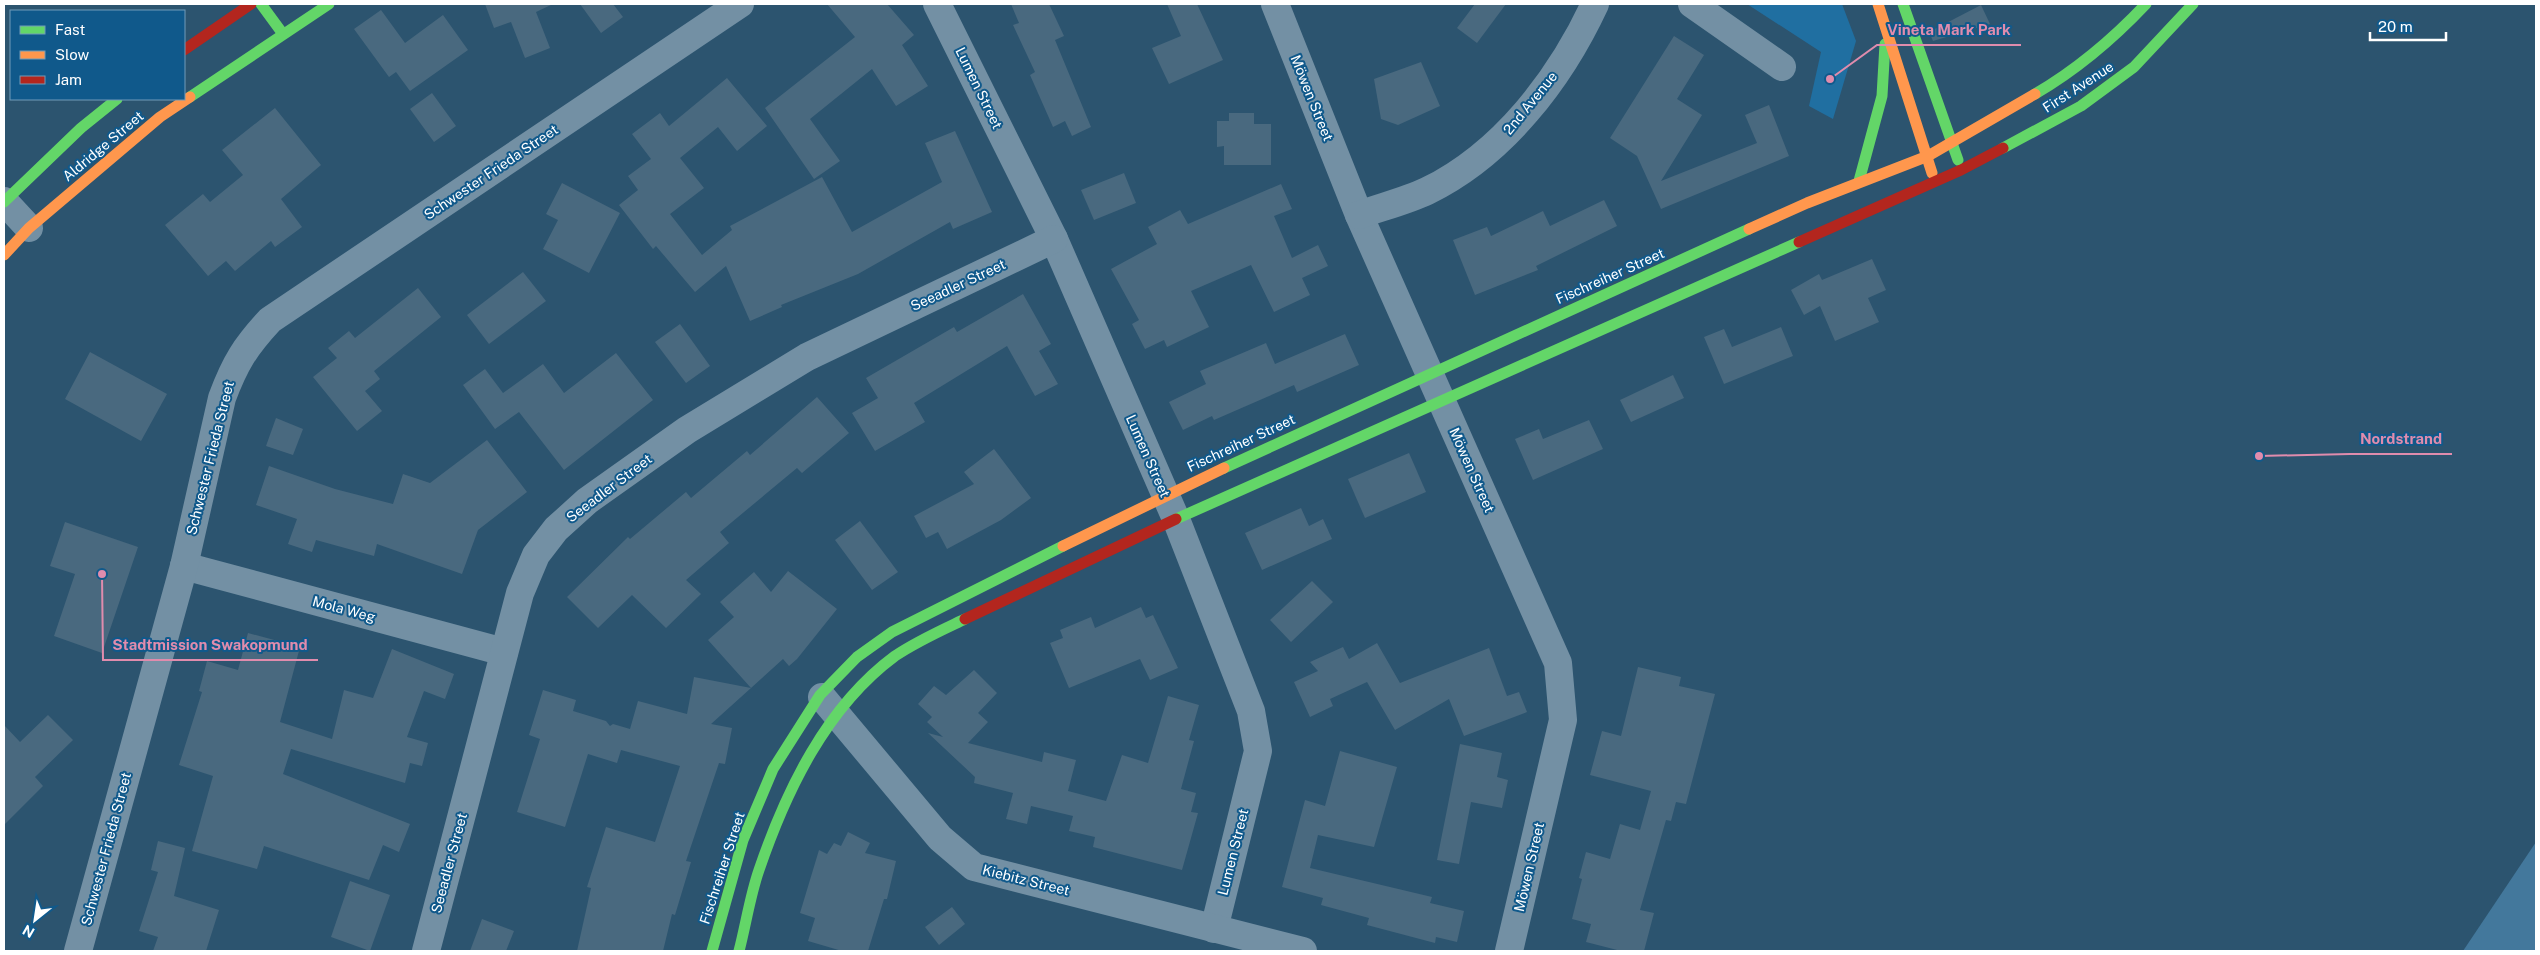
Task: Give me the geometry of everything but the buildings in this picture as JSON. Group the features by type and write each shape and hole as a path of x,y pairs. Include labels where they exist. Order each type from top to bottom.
{"street":[{"path":"185,49 251,4"},
{"path":"262,4 284,34"},
{"name":"Aldridge Street","path":"4,255 29,228 160,117 329,4"},
{"name":"Schwester Frieda Street","path":"78,951 184,566 222,398 232,371 246,346 270,320 740,4"},
{"name":"Lumen Street","path":"938,4 1054,239 1176,519 1251,711 1258,751 1214,929"},
{"name":"Möwen Street","path":"1275,4 1359,215 1558,663 1563,720 1509,951"},
{"name":"2nd Avenue","path":"1359,215 1426,191 1469,166 1510,130 1547,85 1587,22 1595,4"},
{"path":"1692,4 1782,67"},
{"path":"1878,4 1884,17 1928,156 1934,182"},
{"path":"1903,4 1961,170"},
{"name":"First Avenue","path":"1953,144 2069,74 2118,33 2146,4"},
{"name":"First Avenue","path":"1961,170 2080,106 2134,67 2194,4"},
{"path":"1859,181 1879,113 1884,86 1886,62 1884,17"},
{"name":"Aldridge Street","path":"4,201 81,128 116,100"},
{"name":"Fischreiher Street","path":"712,951 743,840 769,778 828,704 857,657 892,632 1164,495 1859,181 1928,156 1953,144"},
{"name":"Fischreiher Street","path":"739,951 759,871 828,704 866,680 896,656 936,633 1176,519 1961,170"},
{"path":"4,201 29,228"},
{"name":"Seeadler Street","path":"426,951 520,593 536,556 556,529 587,501 687,430 807,357 1054,239"},
{"name":"Mola Weg","path":"184,566 504,652"},
{"name":"Kiebitz Street","path":"828,704 940,838 974,867 1303,951"}],"shaded area":[{"path":"1747,4 1842,4 1856,41 1833,119 1809,106 1821,52"},
{"path":"2536,842 2536,951 2463,951"}],"traffic: fast":[{"path":"261,4 283,34"},
{"path":"190,97 329,4"},
{"path":"1903,4 1958,160"},
{"path":"2035,94 2094,53 2146,4"},
{"path":"2003,148 2081,106 2134,67 2193,4"},
{"path":"1859,181 1882,96 1885,44"},
{"path":"4,202 81,128 116,100"},
{"path":"1224,468 1749,229"},
{"path":"1176,519 1799,242"},
{"path":"712,951 743,840 773,769 820,695 857,657 892,632 1063,546"},
{"path":"739,951 753,890 770,840 796,781 811,752 829,725 848,700 870,677 895,656 965,619"}],"traffic: slow":[{"path":"1878,4 1932,173"},
{"path":"1749,229 1807,203 1928,156 2035,94"},
{"path":"4,255 29,228 160,117 190,97"},
{"path":"1063,546 1224,468"}],"traffic: jam":[{"path":"185,49 251,4"},
{"path":"1799,242 1961,170 2003,148"},
{"path":"965,619 1176,519"}],"place":[{"name":"Vineta Mark Park","path":"1830,79"},
{"name":"Nordstrand","path":"2259,456"},
{"name":"Stadtmission Swakopmund","path":"102,574"}]}
